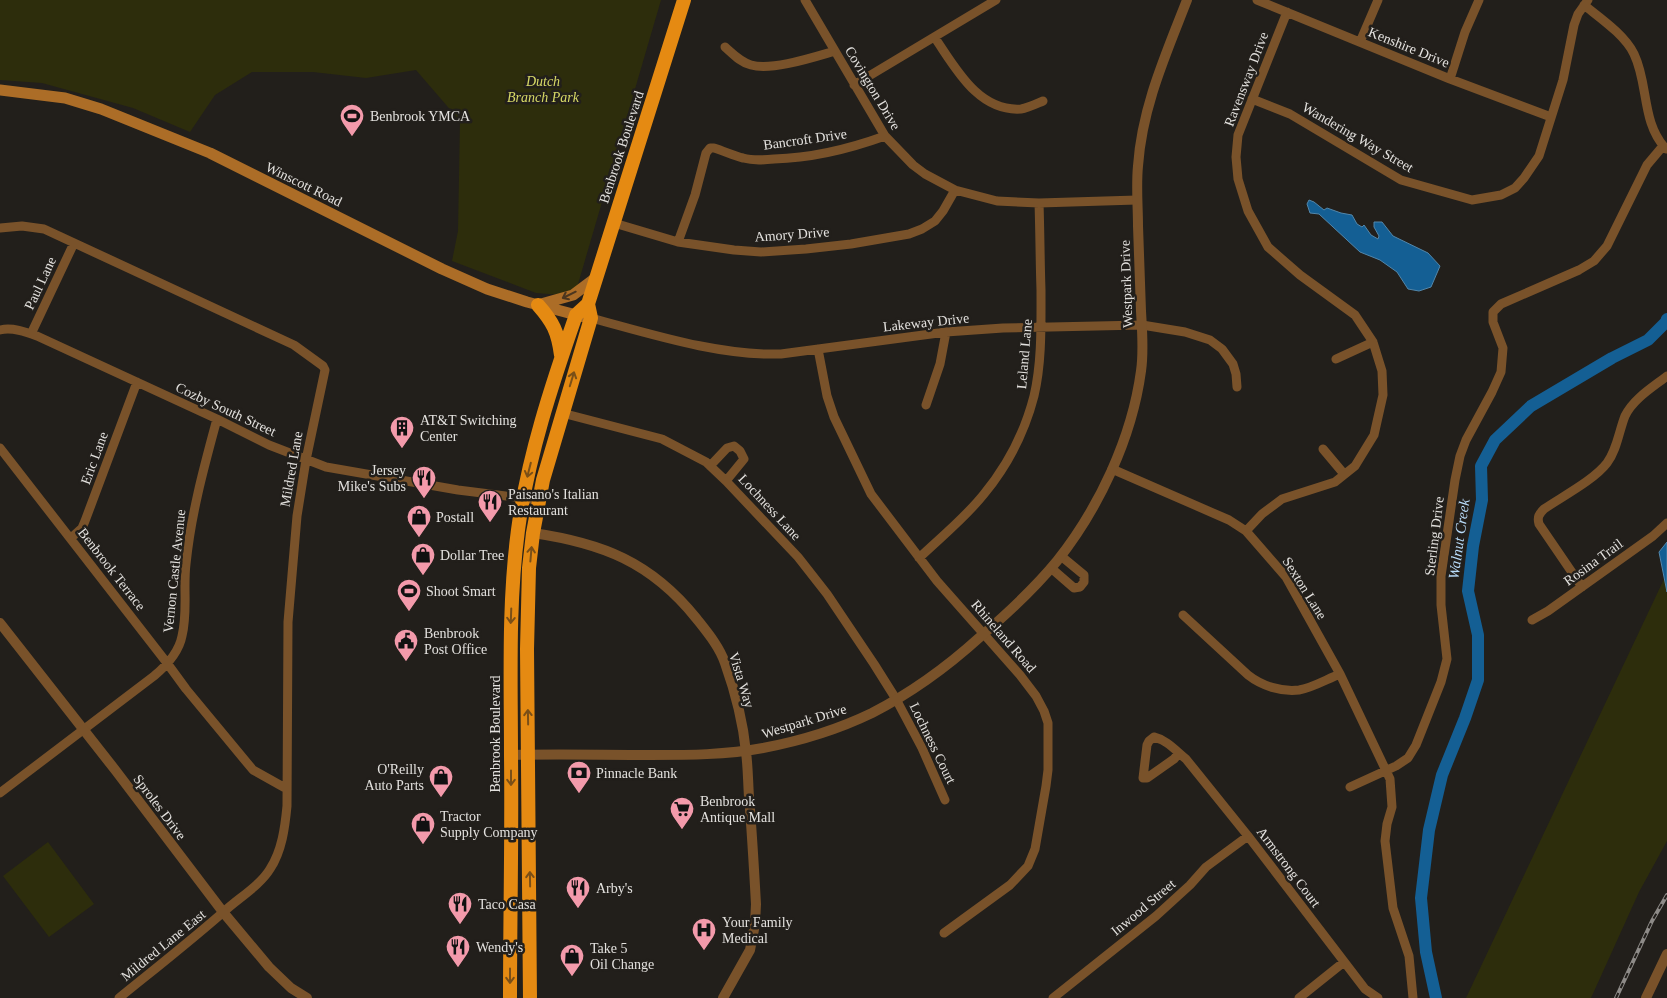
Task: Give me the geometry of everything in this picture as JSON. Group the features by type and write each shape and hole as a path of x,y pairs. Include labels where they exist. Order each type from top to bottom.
{"highway":[{"name":"Benbrook Boulevard","path":"530,998 527,648 532,533 543,480 590,311 597,277 684,0"},
{"path":"538,305 547,315 556,331 562,357"},
{"name":"Benbrook Boulevard","path":"510,998 510,648 512,587 518,530 531,463 562,357 576,315 590,311"}],"main road":[{"name":"Winscott Road","path":"0,90 65,98 101,108 210,153 487,290 576,315"},
{"path":"538,305 572,295 597,277"}],"street":[{"path":"854,85 996,0"},
{"name":"Westpark Drive","path":"511,755 707,755 781,744 826,731 871,713 896,699 960,655 1031,591 1061,556 1085,521 1124,441 1138,396 1142,365 1137,200 1137,168 1140,140 1148,106 1187,0"},
{"name":"Kenshire Drive","path":"1257,0 1450,79 1551,117"},
{"path":"1360,42 1378,0"},
{"path":"1450,79 1465,32 1479,0"},
{"name":"Covington Drive","path":"808,1 884,136 913,165 940,183 955,190 997,201 1039,203 1137,200"},
{"path":"1586,2 1621,37 1633,52 1640,67 1651,127 1665,148"},
{"name":"Wandering Way Street","path":"1252,99 1290,114 1401,180 1472,200 1501,195 1515,188 1539,156 1562,80 1574,25 1586,2"},
{"name":"Ravensway Drive","path":"1246,531 1262,514 1282,499 1335,482 1355,466 1374,435 1383,395 1382,371 1373,342 1367,331 1355,315 1300,275 1268,247 1248,211 1238,178 1236,157 1238,135 1287,12"},
{"path":"935,38 966,83 975,92 992,103 1005,108 1019,109 1043,101"},
{"path":"725,47 743,62 757,66 785,64 835,51"},
{"name":"Bancroft Drive","path":"678,242 695,195 706,153 710,148 749,159 784,159 844,150 884,136"},
{"name":"Sterling Drive","path":"1386,770 1408,758 1416,745 1441,682 1447,659 1441,605 1442,576 1460,456 1466,440 1501,372 1503,348 1493,322 1492,312 1501,304 1564,277 1594,261 1607,246 1648,165 1665,148"},
{"name":"Amory Drive","path":"614,223 678,242 734,250 761,252 824,247 909,234 922,229 935,220 955,190"},
{"name":"Leland Lane","path":"919,558 984,495 1006,462 1024,428 1034,396 1042,328 1039,203"},
{"name":"Mildred Lane","path":"0,228 22,226 44,229 286,341 323,366 326,372 306,460 297,516 288,622 286,821 276,857 270,869 261,880 224,912"},
{"name":"Paul Lane","path":"32,334 74,243"},
{"name":"Lakeway Drive","path":"590,311 649,334 750,354 781,354 946,332 1003,328 1142,325 1185,332 1210,340 1222,349 1233,364 1237,387"},
{"name":"Cozby South Street","path":"0,330 21,331 32,334 269,444 326,467 458,490 539,500"},
{"path":"926,405 940,364 946,332"},
{"path":"1336,358 1373,342"},
{"name":"Rhineland Road","path":"818,349 823,380 830,403 862,478 871,494 919,558 1020,675 1036,696 1048,723 1050,734 1047,778 1035,849 1028,866 1010,885 944,933"},
{"path":"1582,587 1539,524 1539,514 1598,472 1608,462 1631,406 1665,380"},
{"name":"Eric Lane","path":"70,538 82,528 86,521 136,382"},
{"name":"Lochness Lane","path":"562,413 662,439 710,466 798,557 827,594 896,699"},
{"name":"Vernon Castle Avenue","path":"0,793 154,676 167,663 182,638 185,618 185,566 190,526 201,475 217,419"},
{"path":"710,466 727,448 734,446 740,451 744,459 726,481"},
{"name":"Benbrook Terrace","path":"0,448 186,689 253,770 287,788"},
{"path":"1323,449 1344,474"},
{"name":"Sexton Lane","path":"1112,469 1229,520 1246,531 1286,577 1340,674 1386,770"},
{"name":"Rosina Trail","path":"1532,620 1548,611 1653,536 1667,523"},
{"name":"Vista Way","path":"532,533 581,543 614,553 645,569 689,609 710,634 722,656 737,700 746,750 756,904 755,924 750,950 723,998"},
{"path":"1051,568 1074,588 1084,582 1084,575 1061,556"},
{"path":"1183,615 1248,675 1268,687 1300,690 1340,674"},
{"name":"Sproles Drive","path":"0,624 269,967 291,988 307,998"},
{"name":"Lochness Court","path":"896,699 922,748 945,800"},
{"name":"Armstrong Court","path":"1179,753 1174,759 1148,778 1144,778 1149,740 1154,737 1162,739 1179,753 1186,759 1248,836 1365,989 1378,998"},
{"path":"1350,787 1386,770 1390,779 1392,807 1385,841 1393,908 1397,925 1405,941 1409,956 1413,998"},
{"name":"Inwood Street","path":"1052,998 1156,916 1190,885 1206,867 1248,836"},
{"name":"Mildred Lane East","path":"119,998 224,912"},
{"path":"1646,998 1667,954"},
{"path":"1299,998 1344,962"}],"green space":[{"name":"Dutch Branch Park","path":"0,0 661,0 576,291 562,295 536,293 452,261 458,231 460,121 416,70 366,78 313,72 252,72 215,95 190,132 133,108 42,83 0,80"},
{"path":"1665,577 1667,592 1667,841 1639,892 1591,998 1466,998"},
{"path":"48,842 94,904 49,937 3,876"}],"water":[{"path":"1309,200 1324,210 1327,208 1352,215 1357,224 1362,227 1364,225 1371,235 1378,239 1379,236 1374,227 1374,222 1382,222 1393,236 1428,253 1440,266 1431,287 1419,291 1408,289 1397,272 1380,260 1360,252 1319,214 1310,213 1307,204"},
{"path":"1667,542 1667,592 1659,552"}],"waterway":[{"name":"Walnut Creek","path":"1436,998 1426,952 1421,898 1429,830 1442,775 1478,680 1478,635 1468,591 1473,546 1482,500 1481,466 1495,440 1531,406 1612,358 1648,340 1667,319"}],"railway":[{"path":"1616,998 1652,921 1667,895"}],"place":[{"name":"Benbrook YMCA","path":"352,137"},
{"name":"AT&T Switching Center","path":"402,449"},
{"name":"Jersey Mike's Subs","path":"424,499"},
{"name":"Paisano's Italian Restaurant","path":"490,523"},
{"name":"Postall","path":"419,538"},
{"name":"Dollar Tree","path":"423,576"},
{"name":"Shoot Smart","path":"409,612"},
{"name":"Benbrook Post Office","path":"406,662"},
{"name":"Pinnacle Bank","path":"579,794"},
{"name":"O'Reilly Auto Parts","path":"441,798"},
{"name":"Benbrook Antique Mall","path":"682,830"},
{"name":"Tractor Supply Company","path":"423,845"},
{"name":"Arby's","path":"578,909"},
{"name":"Taco Casa","path":"460,925"},
{"name":"Your Family Medical","path":"704,951"},
{"name":"Wendy's","path":"458,968"},
{"name":"Take 5 Oil Change","path":"572,977"}]}
